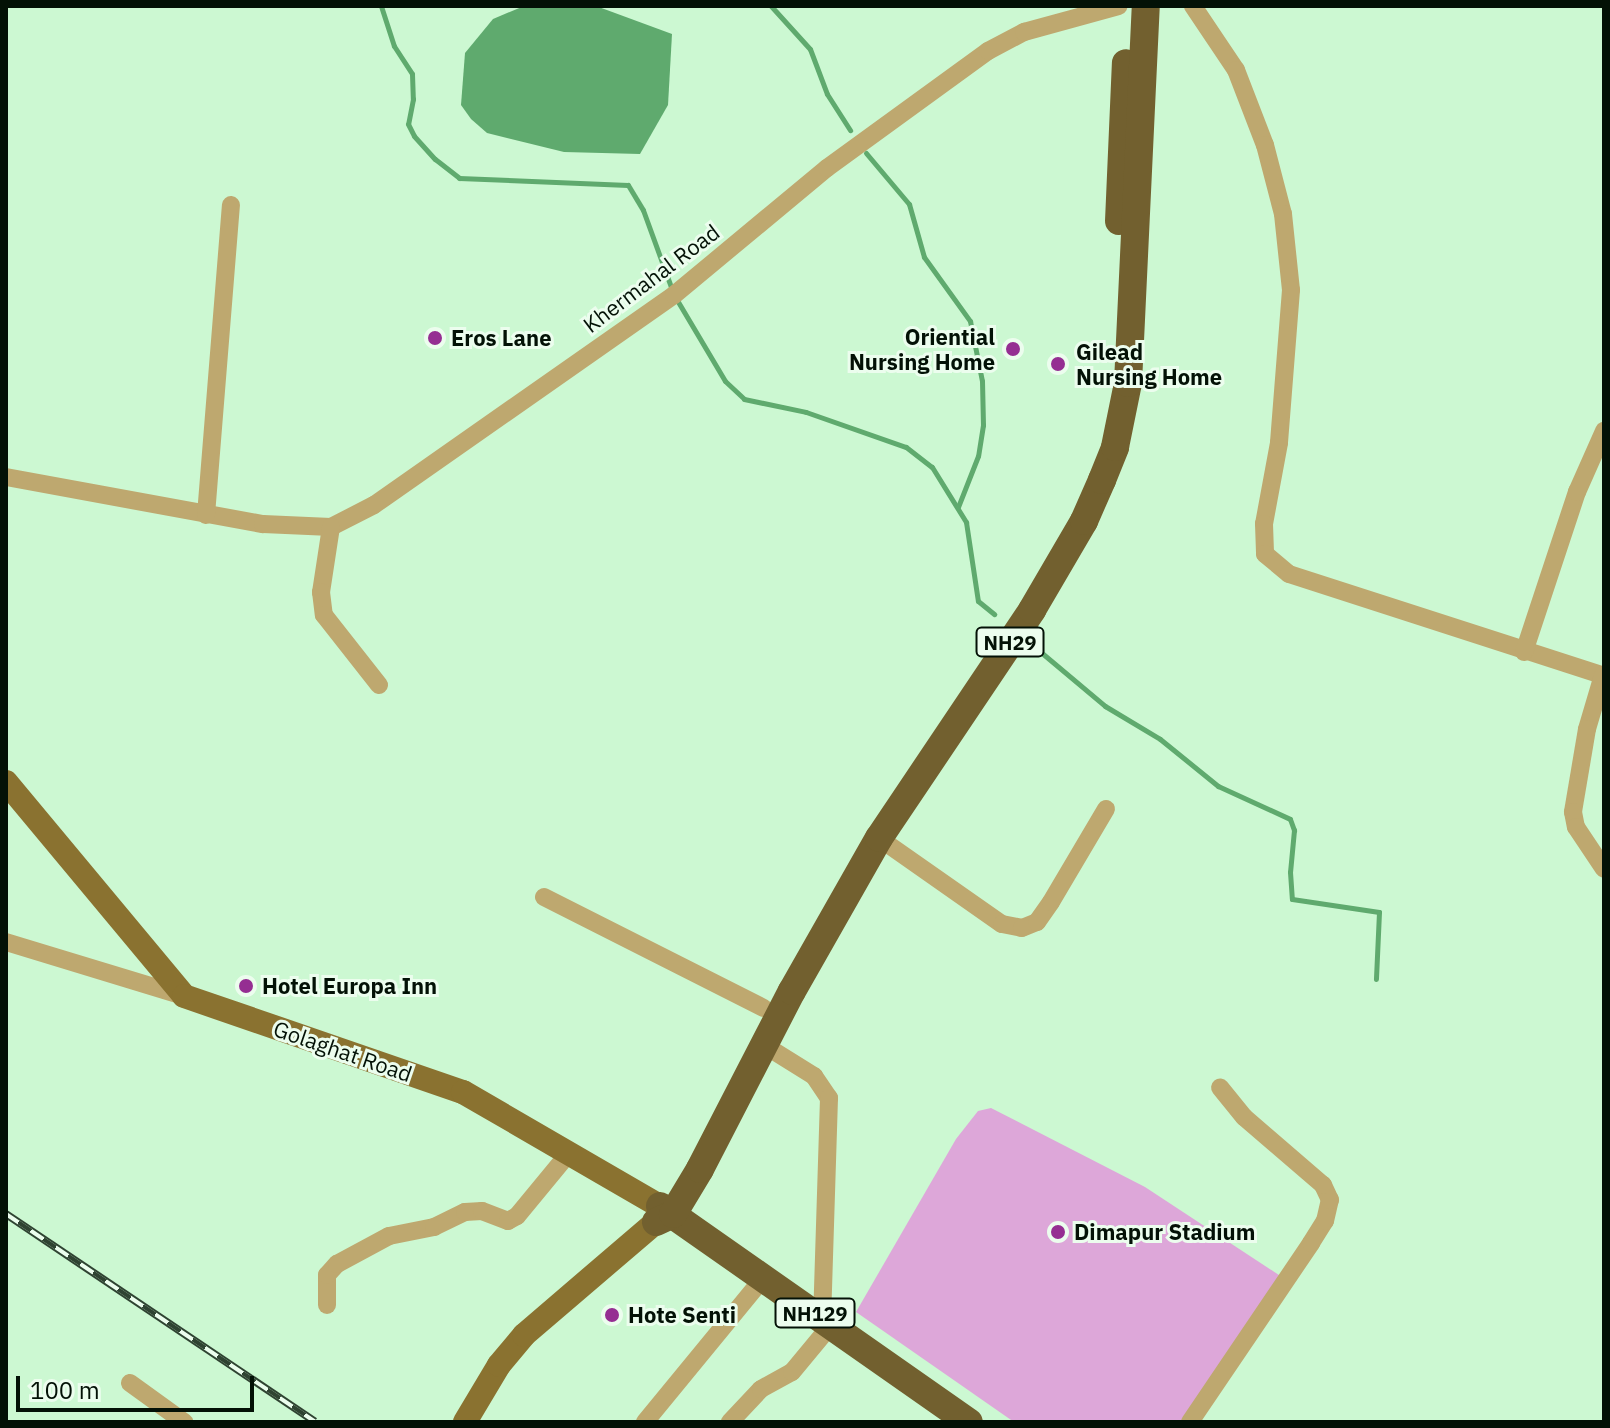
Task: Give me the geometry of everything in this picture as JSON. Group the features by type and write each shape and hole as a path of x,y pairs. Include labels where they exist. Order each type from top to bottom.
{"highway":[{"name":"NH29","path":"663,1214 764,1008 879,809 1042,565 1089,471 1102,437 1117,331 1121,146 1130,6"},
{"name":"NH29","path":"663,1214 700,1169 764,1045 879,838 1046,587 1084,521 1115,447 1126,394 1131,347 1146,6"},
{"name":"NH129","path":"663,1214 764,1277 969,1422"}],"main road":[{"path":"6,782 184,996"},
{"name":"Golaghat Road","path":"184,996 463,1092 569,1153 663,1214"},
{"path":"465,1422 499,1365 560,1301 663,1214"}],"street":[{"name":"Khermahal Road","path":"6,477 206,515 294,528 331,527 374,505 674,295 827,168 988,51 1024,32 1119,6"},
{"path":"1193,6 1236,70 1265,145 1283,214 1291,290 1279,443 1264,524 1265,554 1289,574 1603,676 1587,729 1573,812 1576,827 1604,869"},
{"path":"206,515 231,205"},
{"path":"1524,652 1577,492 1604,431"},
{"path":"331,527 321,592 324,615 379,685"},
{"path":"879,838 1002,924 1022,928 1037,922 1106,809"},
{"path":"544,897 764,1008"},
{"name":"Golaghat Road","path":"6,942 184,996"},
{"path":"730,1422 761,1389 792,1372 827,1321 829,1098 814,1076 764,1045"},
{"path":"1190,1422 1325,1221 1330,1200 1323,1185 1244,1117 1220,1087"},
{"path":"327,1305 327,1275 337,1264 389,1236 434,1227 465,1212 482,1211 508,1221 517,1216 569,1153"},
{"path":"645,1422 764,1277"},
{"path":"130,1383 184,1422"}],"shaded area":[{"path":"524,6 596,6 672,34 668,105 640,154 564,152 487,133 471,119 461,105 465,53 493,19"},
{"name":"Dimapur Stadium","path":"991,1108 1145,1187 1282,1277 1186,1422 1014,1422 856,1312 956,1139 978,1111"}],"waterway":[{"path":"381,6 394,46 412,74 413,99 408,124 414,136 435,159 459,178 628,185 643,210 674,295 725,381 744,399 806,412 906,447 932,467 966,522 978,601 994,614"},
{"path":"771,6 810,49 827,94 850,130"},
{"path":"866,153 909,204 924,257 970,321 982,381 983,425 978,456 958,507"},
{"path":"1024,638 1105,706 1160,739 1218,786 1290,819 1294,830 1290,872 1292,899 1379,912 1376,979"}],"railway":[{"path":"6,1214 315,1422"}],"place":[{"name":"Eros Lane","path":"435,338"},
{"name":"Oriential Nursing Home","path":"1013,349"},
{"name":"Gilead Nursing Home","path":"1058,364"},
{"name":"Hotel Europa Inn","path":"246,986"},
{"name":"Dimapur Stadium","path":"1058,1232"},
{"name":"Hote Senti","path":"612,1315"}]}
